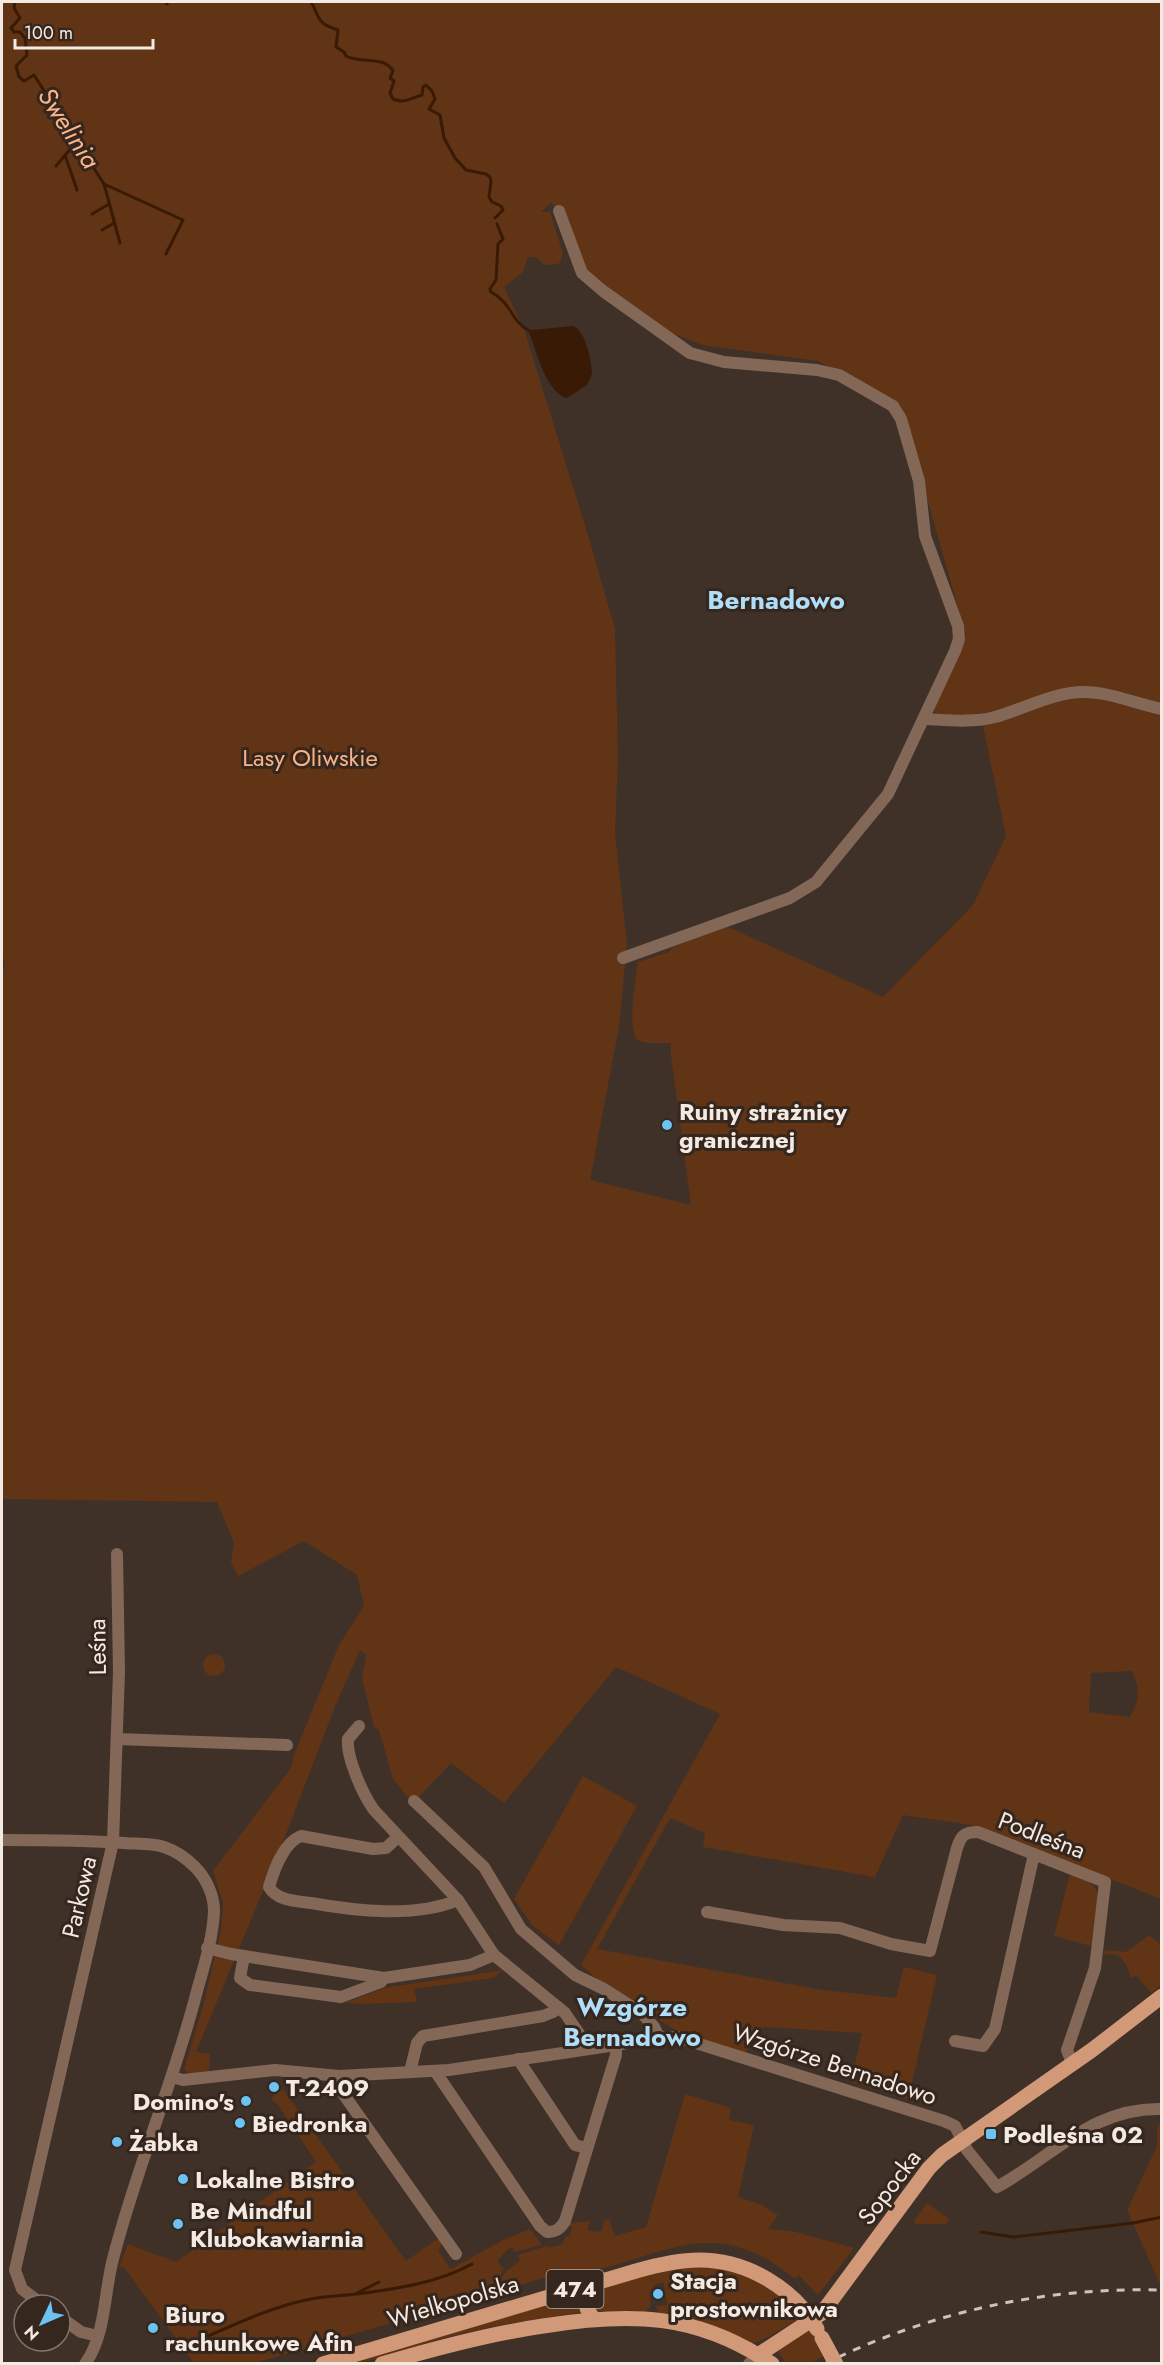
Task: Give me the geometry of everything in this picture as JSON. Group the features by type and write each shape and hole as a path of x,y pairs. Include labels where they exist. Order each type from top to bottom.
{"main road":[{"name":"Sopocka","path":"763,2361 812,2322 828,2306 929,2168 942,2155 1072,2063 1161,1996"},
{"name":"Wielkopolska","path":"323,2364 588,2285 671,2263 701,2260 723,2262 747,2269 772,2282 796,2300 822,2338 836,2364"},
{"path":"588,2285 584,2299 585,2306 593,2318"},
{"name":"Wielkopolska","path":"382,2364 477,2337 593,2318 626,2317 674,2322 717,2334 763,2361"}],"street":[{"path":"559,211 582,273 603,291 690,353 724,362 817,370 839,375 889,403 897,411 918,481 925,536 958,626 959,639 955,651 888,794 816,882 790,898 622,958"},
{"path":"925,719 969,720 993,717 1056,696 1085,692 1161,709"},
{"name":"Leśna","path":"113,1842 119,1670 117,1554"},
{"name":"Wzgórze Bernadowo","path":"359,1726 348,1739 348,1750 366,1799 458,1899 494,1955 570,2017 582,2038 594,2042 606,2040 616,2045"},
{"path":"117,1739 287,1745"},
{"path":"414,1801 484,1867 521,1929 575,1975 642,2013 659,2037"},
{"name":"Podleśna","path":"707,1912 783,1925 840,1928 891,1944 930,1951 957,1848 963,1834 968,1832 978,1832 1105,1882 1095,1968 1067,2049 1072,2063"},
{"path":"399,1837 386,1848 381,1849 301,1836 284,1851 269,1887 280,1898 359,1910 402,1910 448,1904 458,1899"},
{"path":"2,1839 113,1842"},
{"name":"Parkowa","path":"26,2293 19,2285 15,2270 16,2261 113,1842 165,1847 186,1859 196,1868 211,1893 214,1903 212,1931 194,2005 123,2224 98,2336 94,2349 85,2364"},
{"path":"955,2041 983,2046 995,2029 1034,1854"},
{"path":"207,1948 384,1978 470,1965 494,1955"},
{"path":"244,1956 240,1978 250,1984 340,1997 381,1982 384,1978"},
{"path":"410,2072 417,2043 423,2036 543,2016 558,2007"},
{"name":"Wzgórze Bernadowo","path":"172,2077 183,2080 275,2070 339,2076 435,2071 659,2037 676,2037 944,2121 955,2126 963,2139"},
{"path":"435,2071 535,2218 547,2232 554,2232 565,2221 616,2055 616,2045"},
{"path":"518,2060 575,2145 586,2148"},
{"path":"339,2076 342,2092 456,2254"},
{"path":"963,2139 967,2150 997,2187 1018,2176 1083,2130 1106,2117 1135,2110 1161,2109"},
{"path":"72,2326 81,2332 98,2336"}],"green space":[{"name":"Lasy Oliwskie","path":"2,2 1161,2 1161,1899 972,1825 903,1815 875,1877 703,1847 705,1833 670,1818 597,1949 823,1990 896,1998 904,1967 937,1975 908,2099 851,2082 862,2033 765,2027 754,2034 746,2054 682,2034 605,1986 581,1965 720,1714 616,1667 504,1803 451,1763 418,1798 411,1801 393,1779 379,1730 374,1727 362,1678 366,1655 360,1650 336,1704 279,1852 196,2052 210,2054 209,2071 190,2074 184,2069 204,2003 221,1929 223,1903 213,1871 291,1768 294,1755 339,1645 364,1606 357,1575 304,1541 238,1576 231,1563 234,1543 217,1502 2,1499 2,974 5,966 2,948","holes":["552,202 578,275 643,322 703,345 818,361 901,407 966,635 933,708 937,715 981,716 1006,836 973,905 883,997 728,927 719,928 672,948 669,952 638,962 632,1016 634,1035 645,1043 671,1043 691,1205 590,1180 619,1027 627,944 615,833 618,760 615,629 524,329 504,287 523,272 528,257 536,257 547,265 560,263 563,253 550,212 541,212","1132,1671 1138,1694 1130,1717 1089,1712 1091,1673"]},
{"path":"214,1654 222,1657 225,1665 222,1673 214,1676 206,1673 203,1665 206,1657"},
{"path":"583,1776 637,1806 559,1945 533,1926 514,1899"},
{"path":"1070,1874 1091,1884 1098,1896 1091,1946 1054,1936"},
{"path":"1149,1935 1162,1946 1161,1985 1151,1993 1137,1976 1131,1978 1122,1959 1115,1955 1104,1955 1105,1950 1126,1952"},
{"path":"503,1970 493,1978 414,1989 417,2002 345,2003 384,1988"},
{"path":"283,2089 406,2261 439,2238 442,2244 438,2251 451,2269 503,2240 530,2229 541,2243 540,2245 515,2252 512,2247 507,2250 497,2261 504,2269 489,2294 255,2363 194,2363 123,2266 119,2268 128,2244 176,2262 316,2162 281,2109 271,2098"},
{"path":"685,2094 731,2108 729,2120 754,2125 738,2197 760,2204 778,2215 768,2229 792,2231 854,2248 818,2295 799,2275 795,2279 766,2259 740,2248 715,2243 691,2244 667,2249 584,2273 548,2277 503,2290 500,2281 506,2271 520,2261 518,2255 547,2246 548,2248 563,2244 565,2236 569,2237 572,2227 569,2226 570,2223 590,2221 587,2230 596,2232 602,2230 604,2220 609,2219 615,2236 646,2227"},
{"path":"1161,2122 1161,2282 1159,2282 1127,2210 1157,2146 1157,2128"},
{"path":"927,2203 949,2219 947,2224 915,2224 914,2221"},
{"path":"682,2265 730,2269 769,2286 799,2312 800,2317 760,2341 749,2344 659,2313 656,2306 667,2305 664,2283 656,2284 649,2292 651,2306 644,2313 597,2311 594,2308 592,2295 597,2289"},
{"path":"581,2293 584,2312 482,2329 369,2361 342,2364"},
{"path":"808,2330 811,2331 825,2356 811,2363 786,2363 778,2352 779,2348"}],"shaded area":[{"path":"573,326 584,339 589,352 592,373 587,385 567,398 553,388 548,380 529,332"}],"waterway":[{"name":"Swelinia","path":"15,2 14,8 20,18 11,28 14,32 20,32 25,38 27,55 16,66 19,77 24,81 34,75 104,184 120,243"},
{"name":"Swelinia","path":"311,2 322,23 338,30 336,47 346,56 378,61 389,66 393,71 390,78 394,81 390,93 393,99 404,101 422,95 423,87 426,85 432,91 435,99 429,109 440,115 444,138 455,158 466,170 490,177 489,197 503,210 495,218"},
{"path":"56,166 77,141"},
{"path":"65,155 77,190"},
{"path":"104,184 183,220 166,254"},
{"path":"92,214 109,204"},
{"path":"102,230 114,223"},
{"name":"Swelinia","path":"497,224 503,239 498,244 496,280 490,289 503,301 519,323 530,331"},
{"path":"981,2232 1013,2237 1133,2223 1162,2217"},
{"path":"194,2342 249,2318 292,2303 416,2284 445,2276 472,2264"},
{"path":"357,2293 379,2282"}],"railway":[{"path":"824,2364 905,2330 988,2306 1074,2293 1162,2290"}],"place":[{"name":"Ruiny strażnicy granicznej","path":"667,1125"},
{"name":"T-2409","path":"274,2087"},
{"name":"Domino's","path":"246,2101"},
{"name":"Biedronka","path":"240,2123"},
{"name":"Podleśna 02","path":"991,2134"},
{"name":"Żabka","path":"117,2142"},
{"name":"Lokalne Bistro","path":"183,2179"},
{"name":"Be Mindful Klubokawiarnia","path":"178,2224"},
{"name":"Stacja prostownikowa","path":"658,2294"},
{"name":"Biuro rachunkowe Afin","path":"153,2328"}],"district":[{"name":"Bernadowo","path":"776,600"},
{"name":"Wzgórze Bernadowo","path":"632,2022"}]}
